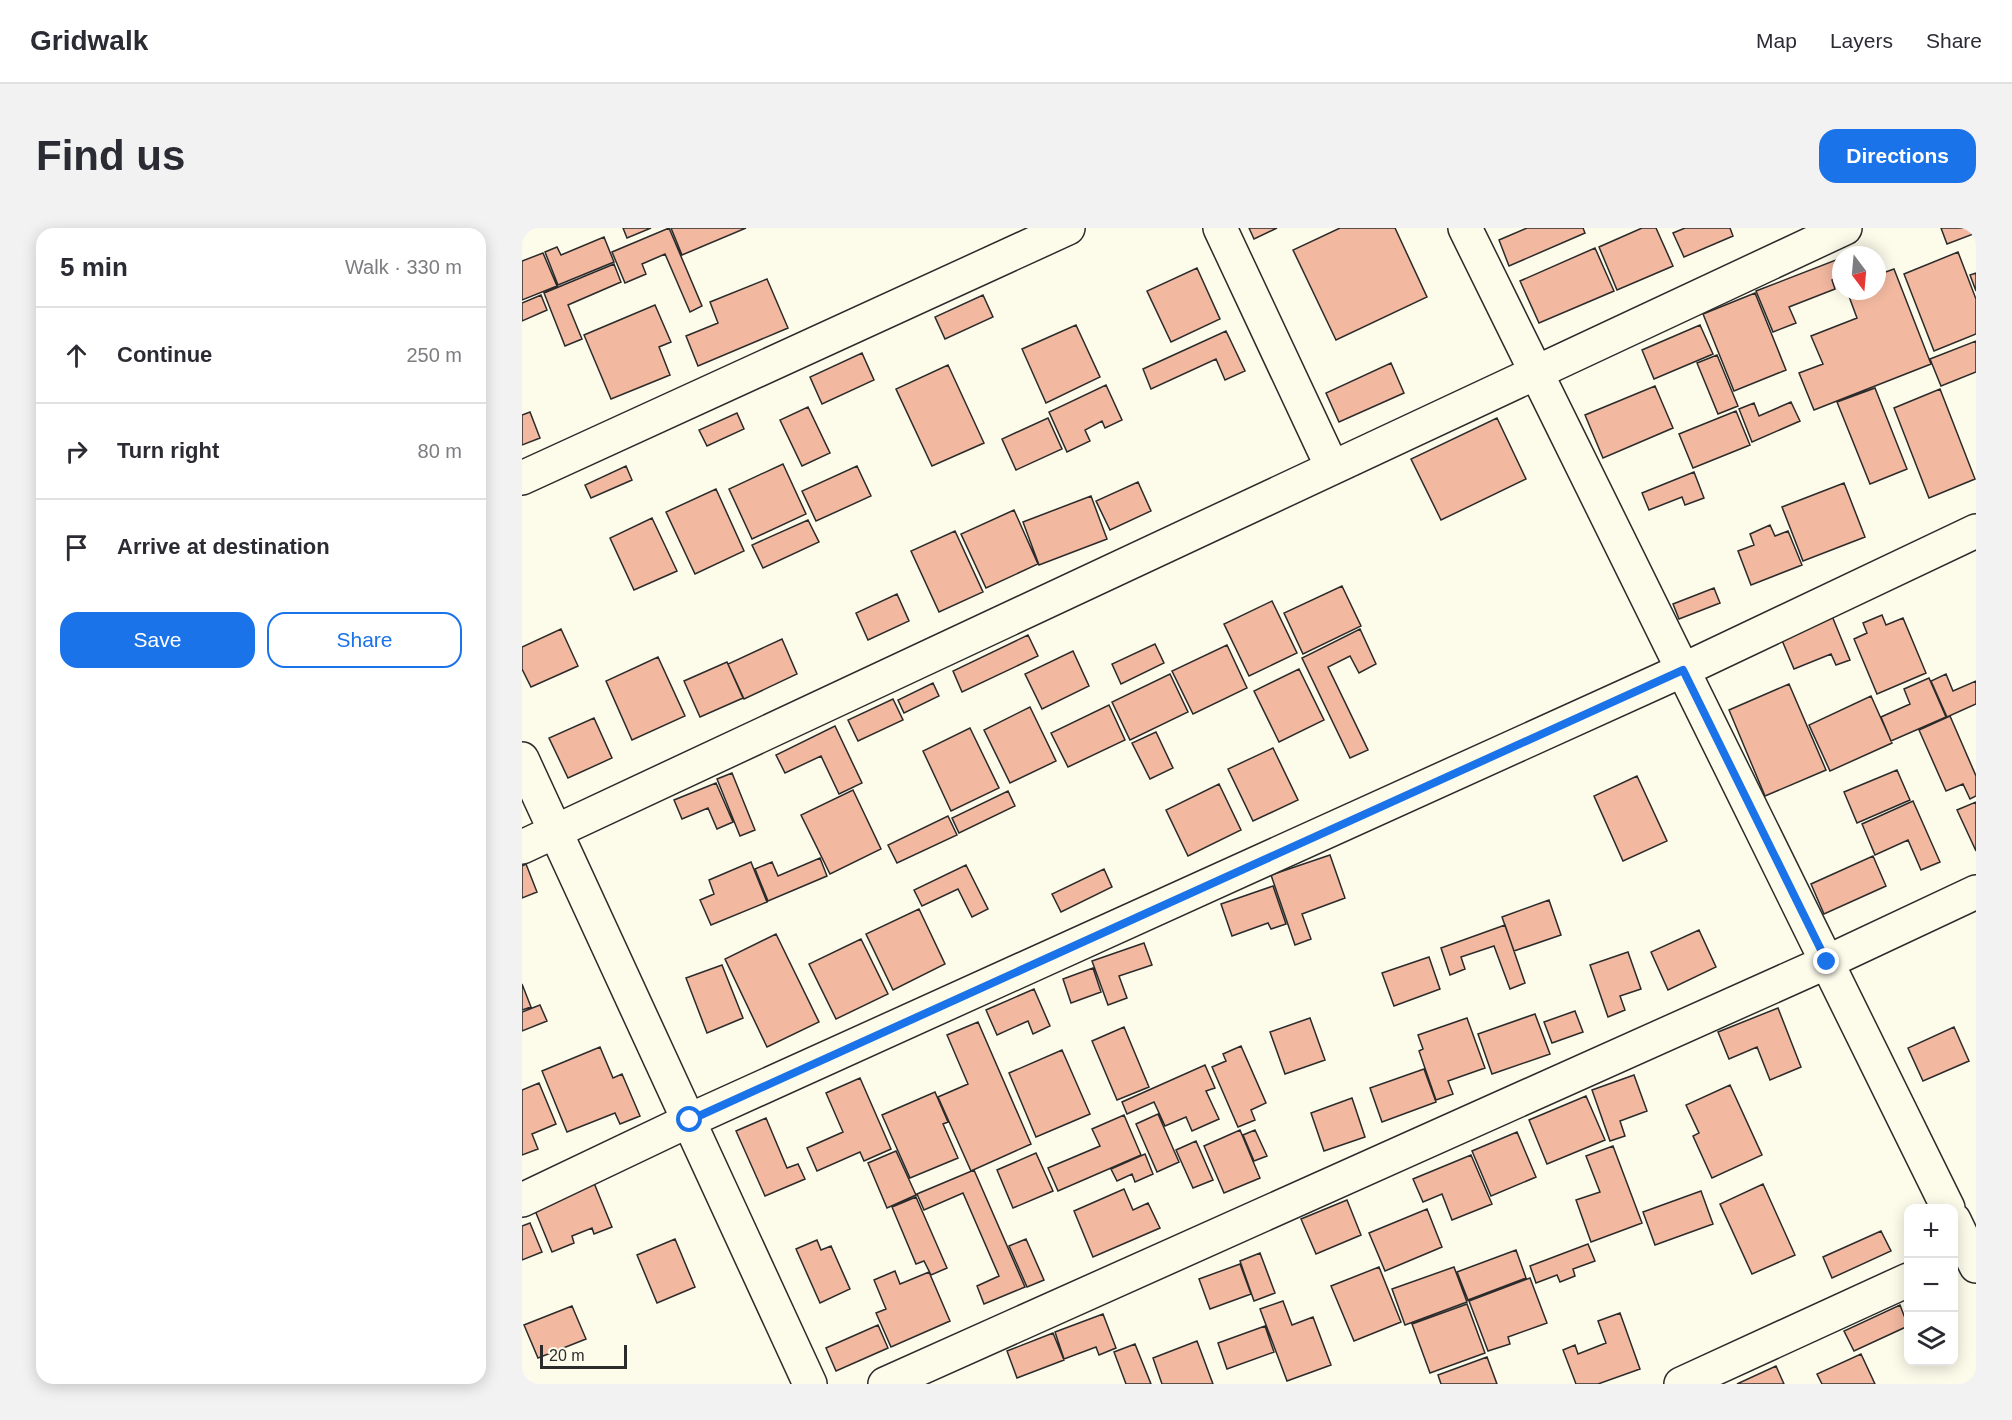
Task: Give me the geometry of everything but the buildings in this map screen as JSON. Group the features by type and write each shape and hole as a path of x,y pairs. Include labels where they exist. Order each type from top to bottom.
{"street":[{"path":"522,478 1068,228"},
{"path":"1220,228 1332,468"},
{"path":"1465,228 1946,1204"},
{"path":"522,847 1845,228"},
{"path":"522,1200 690,1120 1683,670 1976,531"},
{"path":"522,759 810,1384"},
{"path":"885,1384 1827,962 1976,892"},
{"path":"1958,1232 1969,1257"},
{"path":"1681,1384 1904,1282"}],"route":[{"path":"690,1120 1683,670 1827,962"}]}
